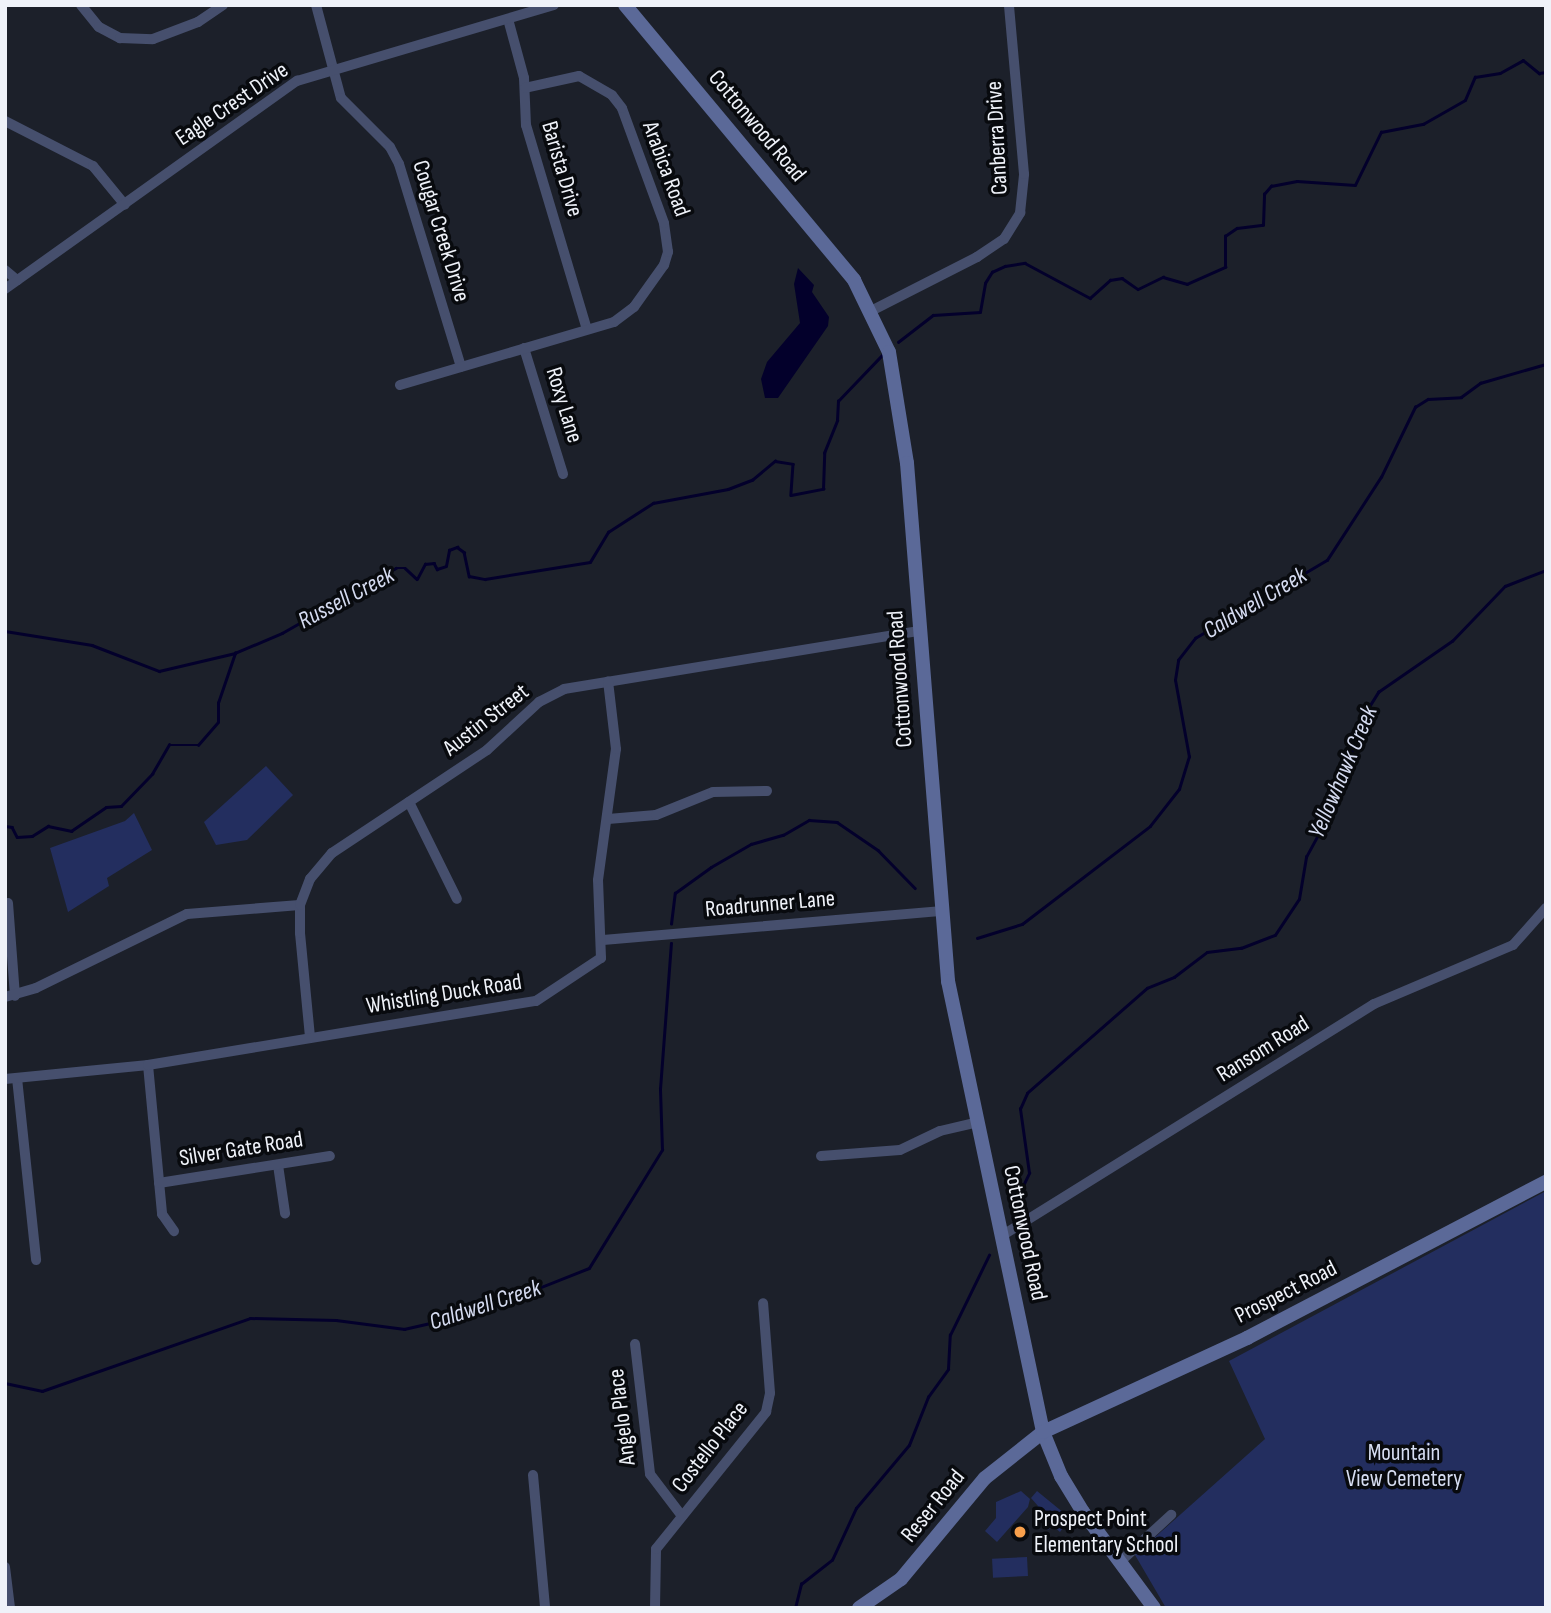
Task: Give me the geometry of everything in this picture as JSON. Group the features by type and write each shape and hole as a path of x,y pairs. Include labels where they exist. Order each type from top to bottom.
{"street":[{"path":"81,5 99,27 120,38 153,39 198,22 223,5"},
{"name":"Cougar Creek Drive","path":"316,5 341,98 390,147 400,164 460,367"},
{"name":"Eagle Crest Drive","path":"5,289 298,81 554,5"},
{"name":"Cottonwood Road","path":"625,5 854,280 872,311 889,352 907,463 940,911 948,981 1043,1432 1061,1476 1154,1608"},
{"name":"Canberra Drive","path":"872,311 977,257 1004,239 1020,212 1024,174 1009,5"},
{"name":"Barista Drive","path":"508,19 525,88 526,125 587,330"},
{"name":"Arabica Road","path":"400,385 614,322 634,307 664,265 668,252 664,223 622,108 612,95 579,76 525,88"},
{"path":"5,121 93,166 125,205"},
{"path":"5,270 17,280"},
{"name":"Roxy Lane","path":"524,348 563,474"},
{"name":"Austin Street","path":"310,1037 300,905 310,878 332,853 487,750 539,702 564,689 919,631"},
{"path":"603,940 598,880 616,749 608,681"},
{"path":"608,819 656,815 713,792 767,791"},
{"path":"409,802 457,899"},
{"path":"8,903 10,997 187,914 300,905"},
{"name":"Ransom Road","path":"1003,1234 1374,1004 1513,945 1546,908"},
{"name":"Roadrunner Lane","path":"603,940 940,911"},
{"name":"Whistling Duck Road","path":"5,1079 148,1065 536,1001 601,958 603,940"},
{"path":"148,1065 162,1214 174,1231"},
{"path":"18,1078 36,1260"},
{"path":"821,1156 900,1150 940,1131 978,1122"},
{"name":"Silver Gate Road","path":"159,1184 330,1156"},
{"path":"278,1165 285,1213"},
{"name":"Prospect Road","path":"1043,1432 1247,1338 1546,1182"},
{"name":"Costello Place","path":"655,1608 656,1549 766,1412 771,1393 763,1303"},
{"name":"Angelo Place","path":"635,1345 650,1474 682,1516"},
{"name":"Reser Road","path":"859,1608 901,1579 985,1478 1043,1432"},
{"path":"533,1475 545,1608"},
{"path":"1122,1560 1171,1515"},
{"path":"5,1567 10,1608"}],"green space":[{"path":"266,766 293,795 247,840 216,845 204,822"},
{"path":"134,813 152,850 107,878 109,886 68,912 50,848 125,821"},
{"name":"Mountain View Cemetery","path":"1546,1191 1546,1608 1166,1608 1135,1555 1265,1439 1229,1361"},
{"path":"1021,1491 1030,1499 1028,1507 997,1542 985,1531 996,1518 996,1502"},
{"path":"1037,1491 1070,1518 1060,1532 1053,1526 1048,1530 1040,1521 1046,1515 1035,1509 1038,1506 1031,1498"},
{"path":"1027,1557 1028,1576 993,1578 992,1559"}],"shaded area":[{"path":"798,268 814,285 812,292 829,317 828,326 778,398 765,398 761,379 767,362 800,323 794,284"}],"waterway":[{"name":"Russell Creek","path":"898,342 933,315 980,312 985,283 992,272 1005,266 1025,263 1090,298 1110,280 1122,278 1138,289 1163,277 1187,284 1225,267 1225,236 1237,228 1263,225 1264,194 1271,186 1297,181 1355,185 1381,132 1423,124 1465,100 1475,77 1500,73 1523,60 1539,73 1546,72"},
{"name":"Russell Creek","path":"5,826 12,827 17,837 32,836 48,826 71,831 106,807 121,806 152,774 169,745 198,745 218,722 218,703 235,653 282,633 396,568 405,568 417,579 425,564 434,563 437,569 446,566 449,550 457,547 464,552 469,576 485,579 590,562 608,532 653,503 728,489 752,480 775,461 793,464 791,495 823,489 824,453 837,420 838,401 883,354"},
{"name":"Caldwell Creek","path":"977,938 1022,924 1150,826 1179,789 1189,757 1175,680 1178,660 1195,638 1327,560 1381,477 1415,407 1428,399 1461,397 1480,383 1546,364"},
{"name":"Yellowhawk Creek","path":"1016,1200 1029,1173 1020,1109 1027,1093 1147,988 1174,977 1207,952 1241,948 1275,935 1299,899 1306,857 1337,800 1362,718 1378,692 1452,641 1505,586 1546,570"},
{"path":"5,631 92,645 159,671 235,653"},
{"name":"Caldwell Creek","path":"671,924 675,893 711,867 751,844 783,835 809,820 837,822 878,850 915,888"},
{"name":"Caldwell Creek","path":"5,1383 42,1391 250,1318 336,1320 404,1329 478,1312 589,1268 662,1150 660,1089 671,943"},
{"name":"Yellowhawk Creek","path":"795,1608 801,1584 832,1560 856,1508 909,1445 928,1397 948,1369 950,1335 989,1255"}],"place":[{"name":"Prospect Point Elementary School","path":"1020,1532"}]}
